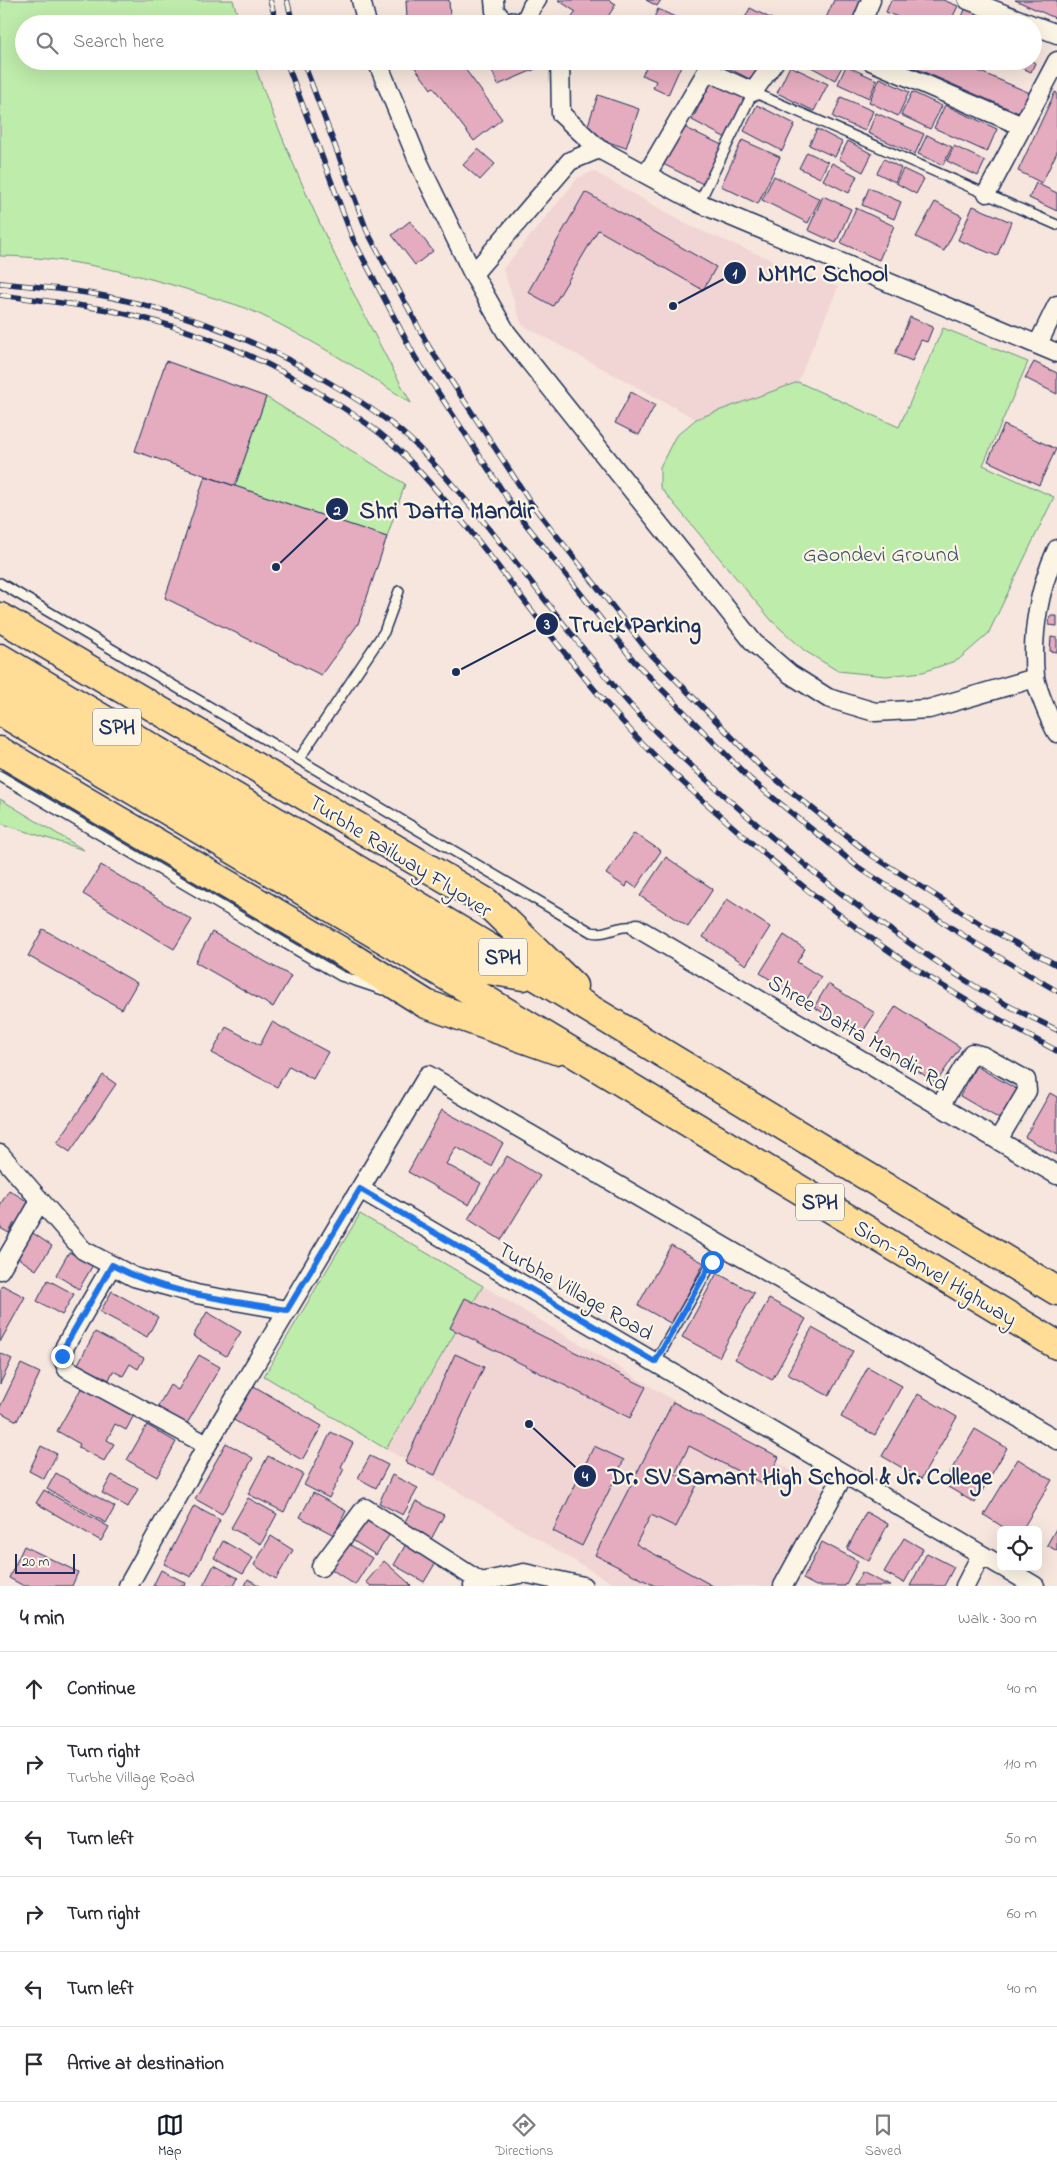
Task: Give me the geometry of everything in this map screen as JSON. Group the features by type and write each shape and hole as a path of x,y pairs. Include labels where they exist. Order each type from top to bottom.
{"main road":[{"name":"Turbhe Railway Flyover","path":"0,617 486,902 608,1020"},
{"name":"Turbhe Railway Flyover","path":"0,658 608,1020"},
{"path":"0,681 483,969 540,979"},
{"name":"SPH","path":"0,711 583,1059"},
{"path":"0,751 351,957 426,1004 583,1059"},
{"name":"Sion-Panvel Highway","path":"608,1020 1057,1291"},
{"name":"Sion-Panvel Highway","path":"583,1059 1057,1345"}],"street":[{"path":"361,0 365,15"},
{"path":"494,0 495,11 499,15"},
{"path":"530,15 532,6 537,0"},
{"path":"865,15 871,0"},
{"path":"968,0 993,4 1013,15"},
{"path":"1042,28 1057,34"},
{"path":"987,193 1057,61"},
{"path":"382,70 420,163 474,274 506,332 754,643 790,674 828,698 875,712 929,709 1035,678"},
{"path":"560,70 561,114 599,149 699,203 1057,353"},
{"path":"647,174 707,71 753,92 769,70"},
{"path":"892,70 1022,126"},
{"path":"474,274 570,161 599,149"},
{"path":"1038,344 1057,305"},
{"path":"1055,559 1035,623 1035,678 1057,733"},
{"name":"Shree Datta Mandir Rd","path":"637,928 1057,1175"},
{"path":"940,1106 972,1053 984,1056 1026,1080 1028,1091 998,1140"},
{"path":"128,1586 207,1445 428,1075 1057,1440"},
{"path":"0,1154 83,1250 134,1277 196,1294 287,1310"},
{"name":"Turbhe Village Road","path":"360,1189 997,1564"},
{"path":"0,1270 40,1201"},
{"path":"112,1265 65,1346 62,1356 67,1369 207,1445"},
{"path":"784,1586 844,1474"},
{"path":"321,1567 365,1508 477,1584 524,1573 583,1586"},
{"path":"965,1586 981,1554"},
{"name":"Turbhe Village Road","path":"1009,1571 1035,1586"}],"lane":[{"path":"699,203 753,92 1057,225"},
{"path":"0,583 591,932 600,934 626,925 637,928"},
{"path":"299,759 384,632 399,591"},
{"path":"0,776 341,976 426,1004"},
{"path":"655,1362 722,1246"}],"shaded area":[{"path":"593,171 692,227 838,287 798,382 696,419 522,325 503,269 578,178"},
{"path":"483,1286 837,1498 784,1586 617,1586 386,1449"}],"green space":[{"path":"0,0 233,0 237,15 15,15 15,70 256,70 287,149 325,235 411,403 316,344 240,306 160,281 107,269 54,260 0,256"},
{"name":"Gaondevi Ground","path":"943,328 1028,362 983,465 1054,497 988,634 958,660 923,672 886,676 838,671 805,651 772,621 660,487 660,467 675,437 696,419 798,382 899,427"},
{"path":"266,397 405,484 387,537 235,486"},
{"path":"0,799 84,850 0,823"},
{"path":"360,1214 483,1286 386,1449 264,1376"}],"building":[{"path":"406,0 449,0 450,15 407,15"},
{"path":"558,0 609,0 616,4 609,15 574,15 576,12"},
{"path":"646,0 661,0 657,6"},
{"path":"834,0 867,0 860,15 827,15"},
{"path":"891,0 943,0 958,6 954,15 893,15 886,12"},
{"path":"1015,0 1057,0 1057,19"},
{"path":"966,7 985,15 963,15"},
{"path":"750,8 764,15 746,15"},
{"path":"658,9 671,15 655,15"},
{"path":"417,70 466,70 502,119 474,141 433,87 431,89"},
{"path":"492,70 533,70 498,85"},
{"path":"645,70 679,70 668,95 653,88 656,81 642,75"},
{"path":"732,70 764,70 757,83"},
{"path":"788,70 798,70 828,84 814,111 777,93"},
{"path":"817,70 840,70 835,80"},
{"path":"844,70 855,70 877,80 869,98 838,84"},
{"path":"920,70 976,70 1030,93 1021,114"},
{"path":"880,78 909,92 898,116 869,102"},
{"path":"713,79 748,97 726,138 692,120"},
{"path":"912,92 942,106 930,129 901,115"},
{"path":"1055,92 1057,93 1057,152 1042,183 1018,171"},
{"path":"598,95 639,109 626,148 585,134"},
{"path":"841,97 873,111 865,131 833,117"},
{"path":"757,105 795,124 782,151 744,131"},
{"path":"945,105 997,129 987,152 934,128"},
{"path":"876,113 924,134 915,154 868,133"},
{"path":"682,126 724,146 705,185 663,164"},
{"path":"817,129 842,142 835,157 809,145"},
{"path":"927,135 952,147 943,165 918,154"},
{"path":"742,140 780,157 758,204 721,186"},
{"path":"848,141 872,154 863,172 839,159"},
{"path":"954,146 985,161 978,176 947,161"},
{"path":"478,149 495,164 480,180 463,165"},
{"path":"807,152 828,162 820,178 799,168"},
{"path":"884,159 901,168 895,182 877,173"},
{"path":"832,163 857,176 849,193 823,180"},
{"path":"903,169 924,179 916,194 896,183"},
{"path":"774,176 820,199 808,223 762,200"},
{"path":"1036,183 1057,193 1057,211 1029,198"},
{"path":"869,188 901,202 894,219 862,205"},
{"path":"585,192 716,267 703,290 598,230 553,306 528,292"},
{"path":"823,196 851,209 836,243 808,230"},
{"path":"935,202 962,216 944,251 916,237"},
{"path":"973,206 1011,222 997,256 958,240"},
{"path":"856,208 894,226 879,260 841,243"},
{"path":"410,221 433,251 415,265 392,235"},
{"path":"910,317 933,327 927,342 921,340 912,361 895,354"},
{"path":"166,361 266,397 235,486 135,451"},
{"path":"1034,362 1057,373 1057,394 1025,378"},
{"path":"631,392 655,405 639,435 615,423"},
{"path":"1004,425 1056,449 1039,485 988,461"},
{"path":"205,476 387,537 358,624 321,675 165,598"},
{"path":"1050,616 1057,616 1057,626 1049,625"},
{"path":"1051,637 1057,638 1057,652 1050,651"},
{"path":"634,833 661,851 636,888 628,882 626,887 606,874"},
{"path":"666,857 713,889 688,927 640,896"},
{"path":"101,865 192,920 174,949 83,894"},
{"path":"727,899 770,927 746,965 703,937"},
{"path":"43,929 137,983 122,1009 28,956"},
{"path":"212,932 291,976 273,1007 195,962"},
{"path":"784,935 805,949 797,962 821,977 805,1002 760,973"},
{"path":"828,984 875,1013 860,1036 814,1007"},
{"path":"896,1006 960,1047 936,1083 873,1041"},
{"path":"272,1022 328,1052 313,1079 289,1066 277,1087 212,1053 226,1027 260,1045"},
{"path":"976,1066 1020,1091 1003,1121 960,1096"},
{"path":"103,1075 116,1084 70,1152 57,1143"},
{"path":"1050,1093 1057,1097 1057,1155 1025,1137"},
{"path":"442,1110 503,1143 491,1166 456,1147 446,1164 481,1183 469,1205 408,1172"},
{"path":"507,1156 540,1176 501,1240 468,1219"},
{"path":"9,1190 35,1206 22,1228 14,1223 9,1233 0,1228 0,1205"},
{"path":"27,1229 52,1246 36,1270 11,1253"},
{"path":"671,1245 704,1263 672,1324 638,1305"},
{"path":"69,1252 93,1265 79,1289 56,1275"},
{"path":"717,1273 754,1293 719,1357 682,1337"},
{"path":"48,1280 74,1294 62,1315 37,1301"},
{"path":"2,1285 25,1297 0,1342 0,1289"},
{"path":"112,1291 158,1317 147,1337 100,1312"},
{"path":"465,1298 646,1387 630,1418 450,1328"},
{"path":"769,1299 806,1319 772,1380 735,1359"},
{"path":"207,1312 241,1332 226,1356 193,1336"},
{"path":"812,1328 853,1351 829,1396 787,1374"},
{"path":"95,1332 144,1358 138,1369 130,1364 123,1376 113,1371 109,1380 78,1364"},
{"path":"0,1353 12,1359 0,1384"},
{"path":"455,1354 484,1367 435,1475 405,1462"},
{"path":"199,1355 220,1367 185,1427 156,1410 170,1385 178,1390"},
{"path":"21,1364 40,1373 17,1421 0,1412 0,1407"},
{"path":"868,1367 902,1386 875,1435 841,1417"},
{"path":"83,1385 135,1413 126,1430 115,1424 107,1440 114,1444 104,1461 78,1447 80,1444 57,1431"},
{"path":"252,1385 322,1426 302,1460 232,1419"},
{"path":"918,1394 957,1417 921,1479 882,1456"},
{"path":"673,1402 779,1457 765,1485 689,1446 675,1474 697,1485 676,1527 651,1515 636,1544 713,1586 655,1586 595,1555"},
{"path":"147,1425 176,1442 157,1477 127,1460"},
{"path":"975,1429 1007,1448 975,1503 943,1484"},
{"path":"331,1432 353,1443 341,1467 344,1469 329,1498 304,1485"},
{"path":"226,1443 253,1458 222,1514 195,1499"},
{"path":"41,1446 57,1454 44,1479 29,1471"},
{"path":"594,1446 624,1460 582,1546 553,1531"},
{"path":"268,1456 303,1474 284,1512 248,1494"},
{"path":"370,1456 388,1465 376,1488 358,1478"},
{"path":"1018,1459 1052,1480 1024,1526 1002,1526 984,1515"},
{"path":"56,1473 115,1507 106,1523 47,1489"},
{"path":"112,1475 138,1489 128,1507 102,1493"},
{"path":"392,1475 418,1488 403,1515 379,1503"},
{"path":"44,1490 109,1527 101,1541 36,1503"},
{"path":"313,1493 346,1511 334,1535 300,1517"},
{"path":"248,1498 277,1514 261,1544 231,1528"},
{"path":"416,1501 444,1515 429,1543 401,1529"},
{"path":"194,1506 220,1520 191,1577 164,1564"},
{"path":"866,1512 888,1524 869,1561 847,1549"},
{"path":"366,1518 390,1534 376,1555 352,1540"},
{"path":"1057,1527 1057,1551 1047,1545"},
{"path":"271,1536 293,1550 276,1579 254,1565"},
{"path":"904,1538 923,1549 904,1583 884,1572"},
{"path":"223,1541 253,1558 243,1574 214,1558"},
{"path":"822,1542 858,1561 845,1586 816,1586 803,1579"},
{"path":"347,1543 372,1558 355,1585 331,1569"},
{"path":"406,1544 436,1562 424,1582 394,1565"},
{"path":"24,1546 78,1572 72,1586 24,1586 9,1578"},
{"path":"927,1553 954,1567 944,1586 910,1586"},
{"path":"384,1561 411,1585 371,1586 366,1582"},
{"path":"214,1565 238,1578 234,1586 203,1586"},
{"path":"161,1570 186,1583 185,1586 153,1586"},
{"path":"862,1572 890,1586 854,1586"},
{"path":"248,1579 260,1586 245,1586"}],"railway":[{"path":"270,0 274,15"},
{"path":"287,0 291,15"},
{"path":"289,70 353,239 415,357 517,513 634,661 750,779 858,867 975,943 1057,991"},
{"path":"306,70 367,231 429,347 531,503 647,650 762,768 868,853 984,926 1057,965"},
{"path":"0,283 90,293 148,306 204,323 284,357 377,413 416,445 445,476 500,542 605,676 645,721 696,770 764,831 856,905 986,993 1057,1030"},
{"path":"0,295 113,311 198,335 225,345 278,370 349,411 396,447 433,487 461,519 593,688 633,733 683,782 788,874 881,945 955,993 1057,1051"}],"place":[{"name":"NMMC School","path":"673,306"},
{"name":"Shri Datta Mandir","path":"276,567"},
{"name":"Truck Parking","path":"456,672"},
{"name":"Dr. SV Samant High School & Jr. College","path":"529,1424"}],"route":[{"path":"62,1356 65,1346 112,1265 134,1277 196,1294 287,1310 360,1189 655,1362 712,1262"}]}
